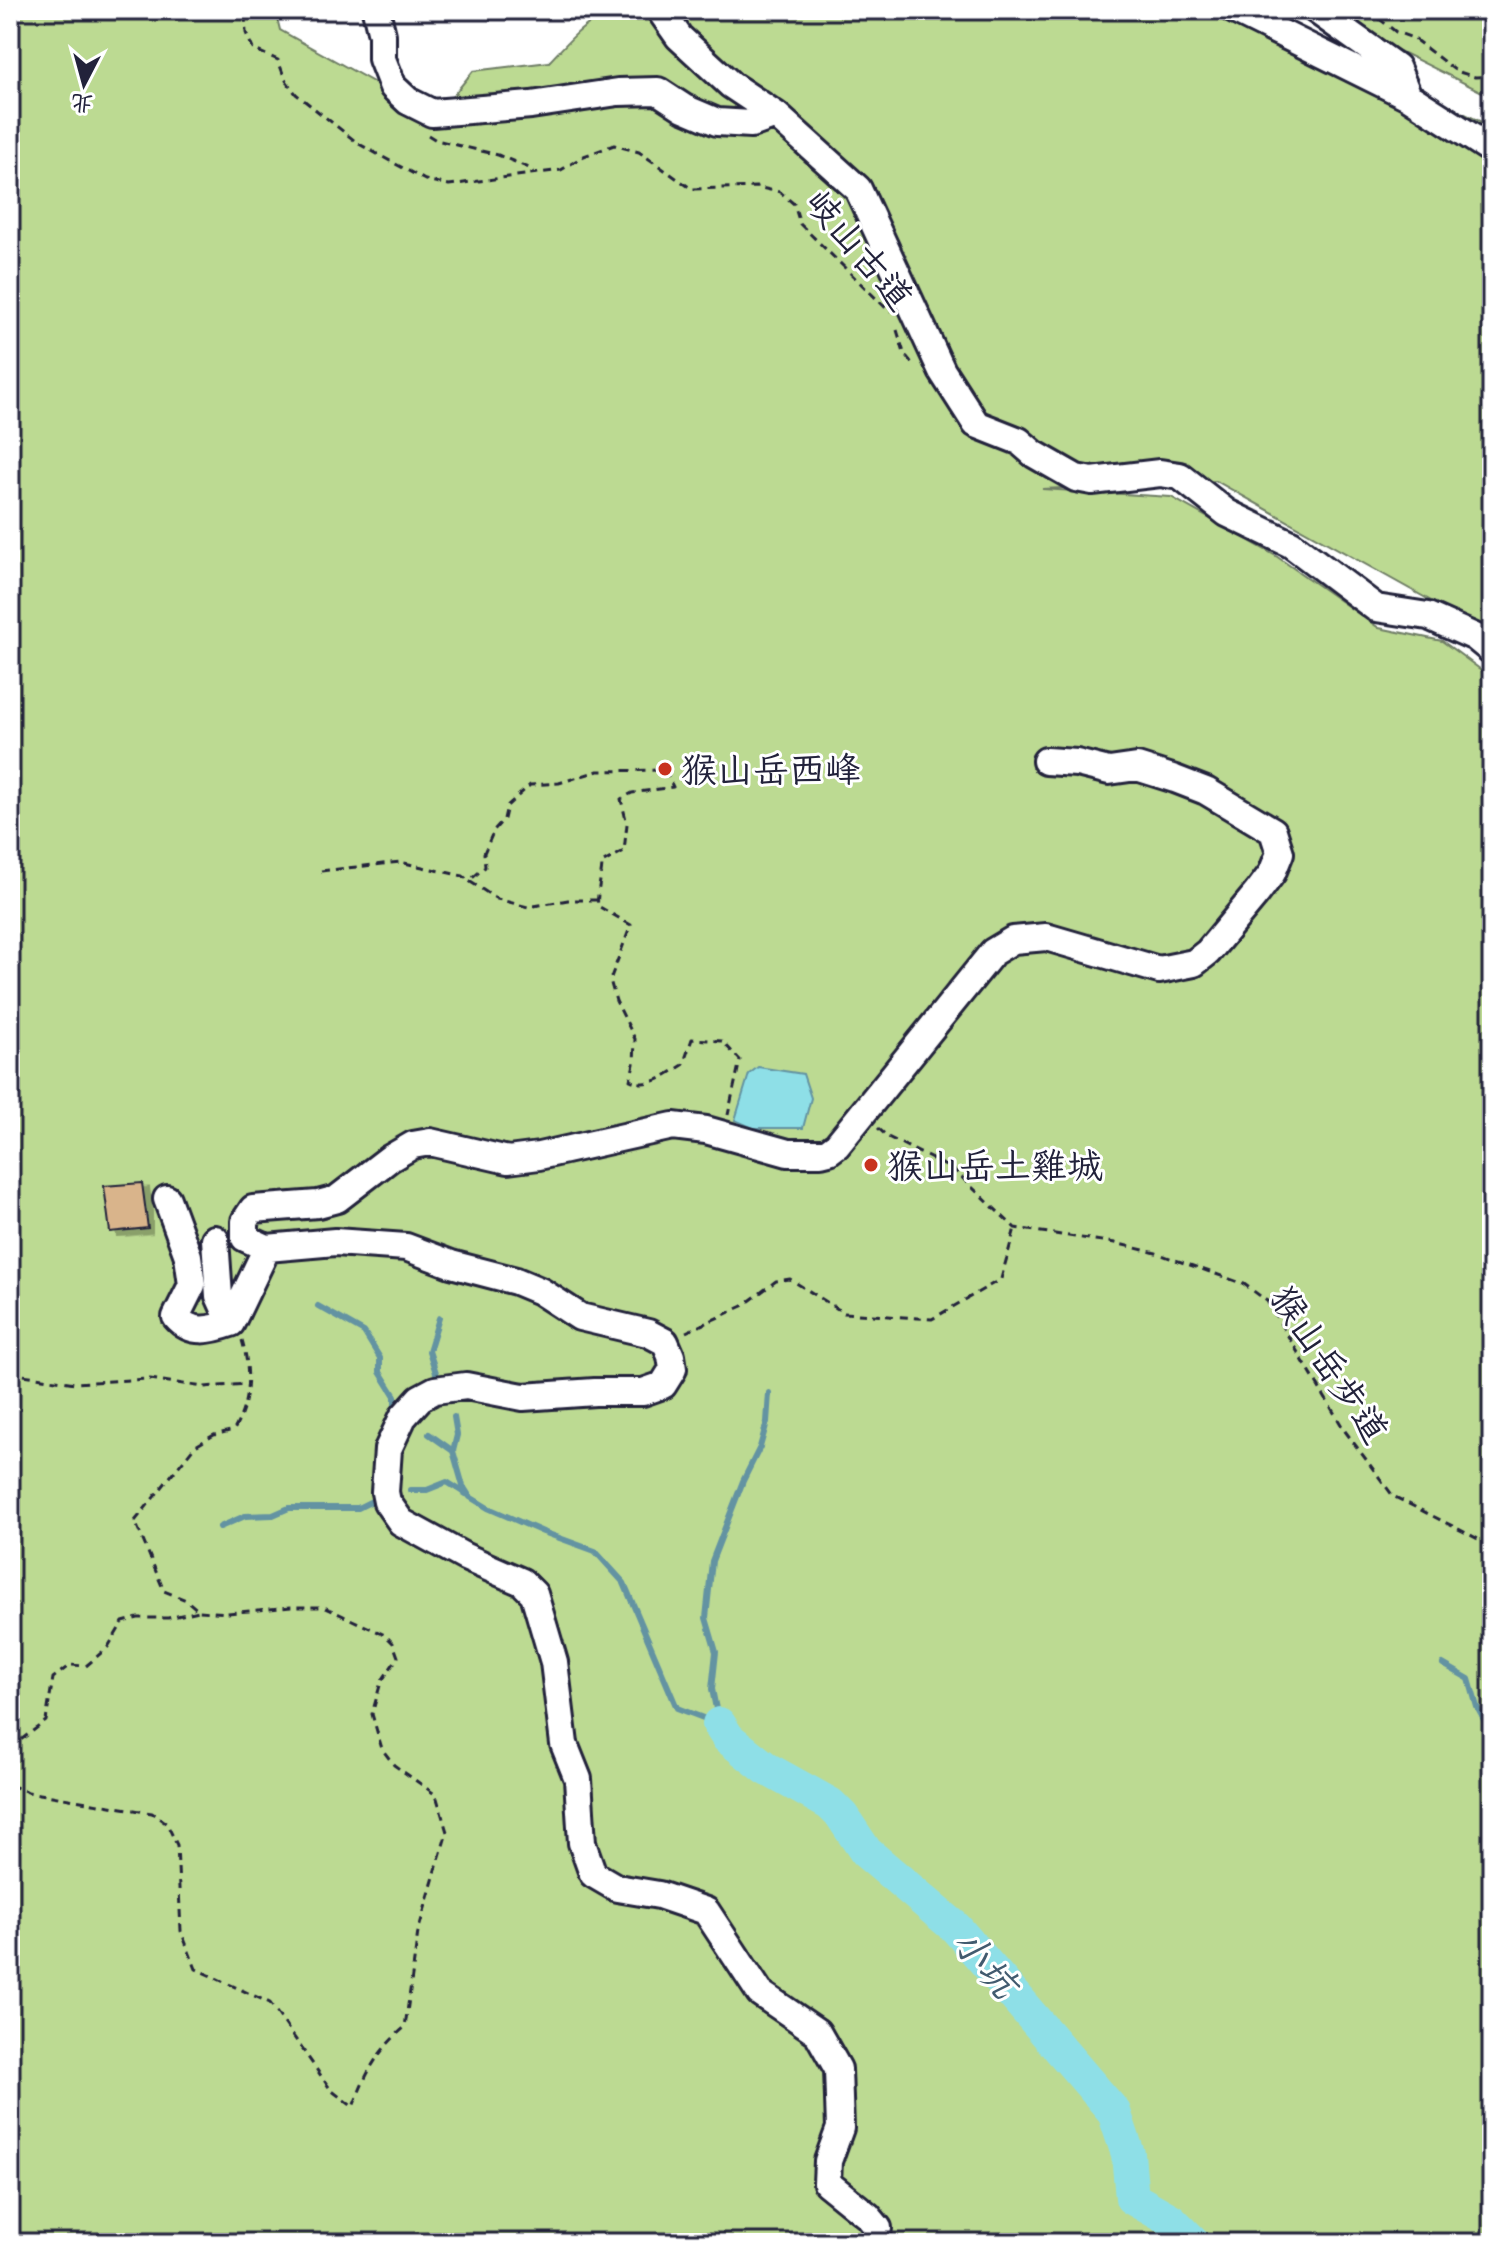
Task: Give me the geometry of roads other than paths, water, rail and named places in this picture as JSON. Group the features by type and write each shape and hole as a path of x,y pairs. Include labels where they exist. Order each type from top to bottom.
{"street":[{"path":"376,10 382,35 382,59 393,87 408,101 432,113 531,105 618,92 658,91 684,108 717,122 751,124 776,115"},
{"path":"660,10 679,37 731,85 776,115 858,189 942,371 976,424 1019,441 1034,454 1076,478 1092,481 1160,473 1180,476 1227,513 1291,544 1376,608 1428,616 1475,637 1492,651"},
{"path":"1234,10 1408,96 1492,150"},
{"path":"1316,10 1396,67 1408,96"},
{"path":"876,2243 878,2228 827,2183 828,2161 840,2128 838,2069 817,2032 760,1993 706,1911 659,1895 617,1888 593,1874 582,1843 578,1779 564,1744 554,1662 534,1594 522,1582 465,1557 401,1522 387,1502 388,1449 403,1417 420,1398 454,1385 523,1397 643,1392 663,1385 673,1369 665,1342 648,1333 580,1317 540,1291 516,1281 451,1264 406,1247 335,1242 267,1248 245,1238 245,1221 253,1209 318,1204 337,1199 389,1159 413,1145 430,1142 508,1160 673,1126 706,1130 788,1153 829,1151 993,952 1013,940 1046,937 1159,970 1194,963 1208,952 1272,873 1280,853 1273,831 1206,791 1137,767 1109,771 1077,763 1046,761"},
{"path":"167,1199 188,1256 192,1285 176,1317 183,1325 207,1331 231,1323 267,1248"},
{"path":"215,1239 219,1296 231,1323"}],"water":[{"path":"758,1067 803,1074 811,1098 803,1128 753,1128 735,1120 749,1074"}],"waterway":[{"path":"318,1306 364,1332 380,1358 380,1372 395,1396 395,1415"},
{"path":"438,1379 429,1351 439,1318"},
{"path":"719,1724 712,1689 716,1652 706,1618 712,1561 743,1481 760,1447 767,1422 769,1393"},
{"path":"454,1417 457,1435 453,1451 463,1486 470,1497 543,1532 595,1551 624,1583 677,1708 719,1724"},
{"path":"429,1434 453,1451"},
{"path":"411,1490 427,1490 447,1482 466,1494"},
{"path":"220,1527 245,1516 273,1515 289,1508 358,1508 378,1498"},
{"path":"1443,1664 1469,1679 1477,1707 1492,1734"},
{"name":"小坑","path":"719,1724 728,1738 767,1769 830,1804 866,1852 956,1928 1114,2112 1128,2154 1132,2198 1171,2220 1194,2243"}],"place":[{"name":"猴山岳西峰","path":"665,769"},
{"name":"猴山岳土雞城","path":"871,1165"}]}
